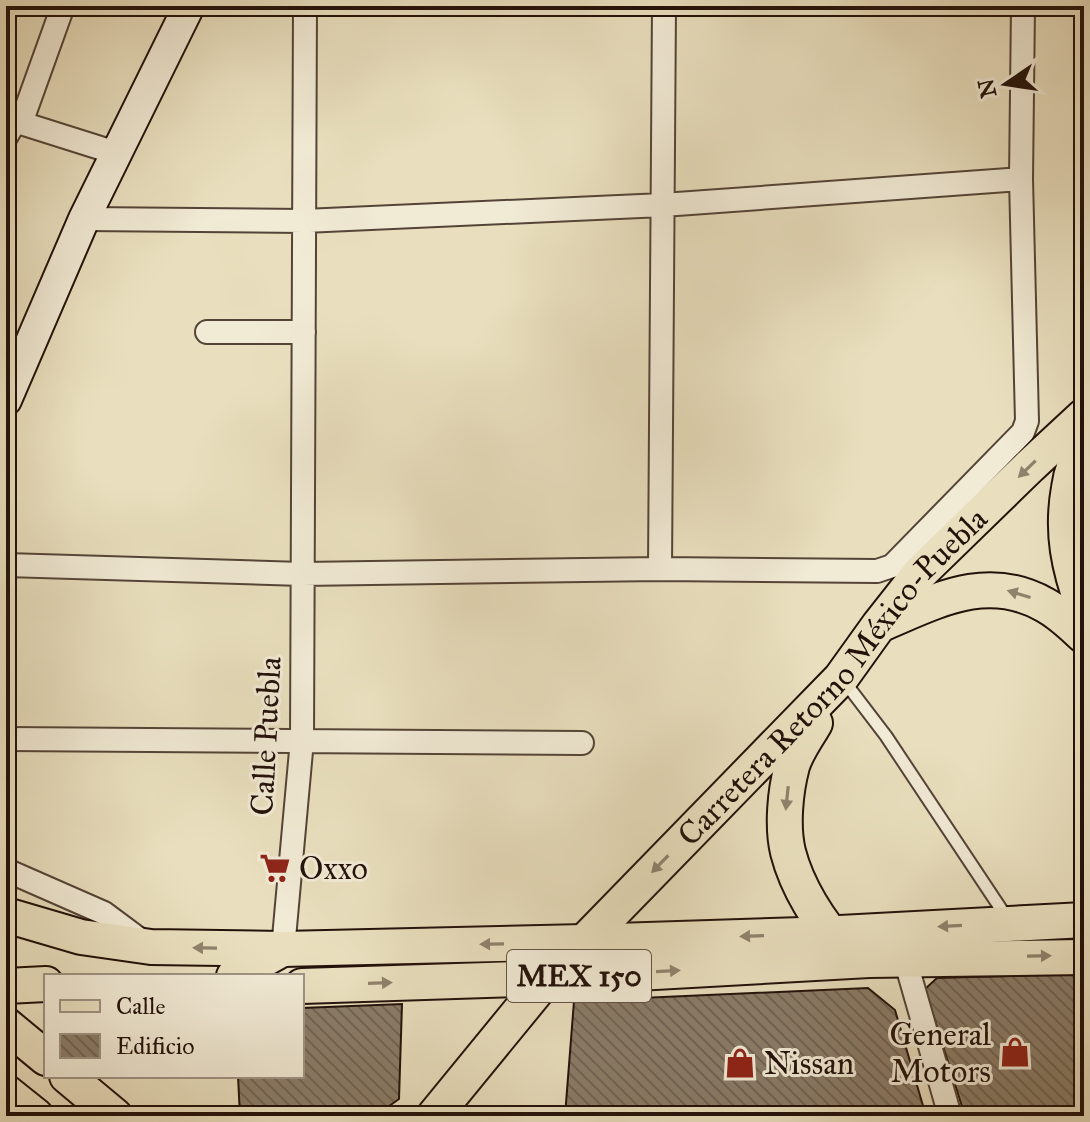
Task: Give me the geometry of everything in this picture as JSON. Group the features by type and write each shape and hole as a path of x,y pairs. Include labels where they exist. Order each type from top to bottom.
{"main road":[{"path":"6,400 84,219 189,6"},
{"name":"Carretera Retorno México-Puebla","path":"584,942 841,678 920,573 1084,416"},
{"path":"1084,448 1075,463 1065,519 1075,545 1074,583 1084,610"},
{"path":"879,625 943,598 1000,589 1014,591 1048,606 1084,636"},
{"path":"841,678 792,763 785,804 788,851 803,889 830,934 856,960"},
{"path":"6,915 81,937 151,947 283,949"},
{"name":"MEX 150","path":"238,974 283,949 830,934 1084,920"},
{"name":"MEX 150","path":"304,986 547,978 856,960 1084,957"},
{"path":"434,1116 547,978"},
{"path":"6,986 44,984"},
{"path":"12,1030 44,1056"},
{"path":"447,1116 470,1074"},
{"path":"69,1078 115,1116"},
{"path":"6,1092 36,1116"}],"street":[{"path":"63,6 13,125 116,153"},
{"name":"Calle Puebla","path":"283,949 302,740 305,6"},
{"path":"660,569 664,6"},
{"path":"6,565 302,574 884,569 892,566 1023,432 1027,421 1021,179 1023,6"},
{"path":"84,219 304,221 663,205 1021,179"},
{"path":"207,332 304,332"},
{"path":"6,739 582,743"},
{"path":"6,870 104,913 151,947"},
{"path":"905,959 950,1116"}],"lane":[{"path":"6,148 13,125"},
{"path":"841,678 886,736 1010,923"}],"building":[{"name":"General Motors","path":"1084,974 1084,1116 965,1116 925,989 937,978"},
{"name":"Nissan","path":"868,988 895,1010 926,1116 565,1116 574,1001"},
{"path":"402,1004 399,1099 375,1116 240,1116 238,1078 304,1078 304,1008"}],"place":[{"name":"Oxxo","path":"275,868"},
{"name":"General Motors","path":"1015,1052"},
{"name":"Nissan","path":"740,1063"}]}
